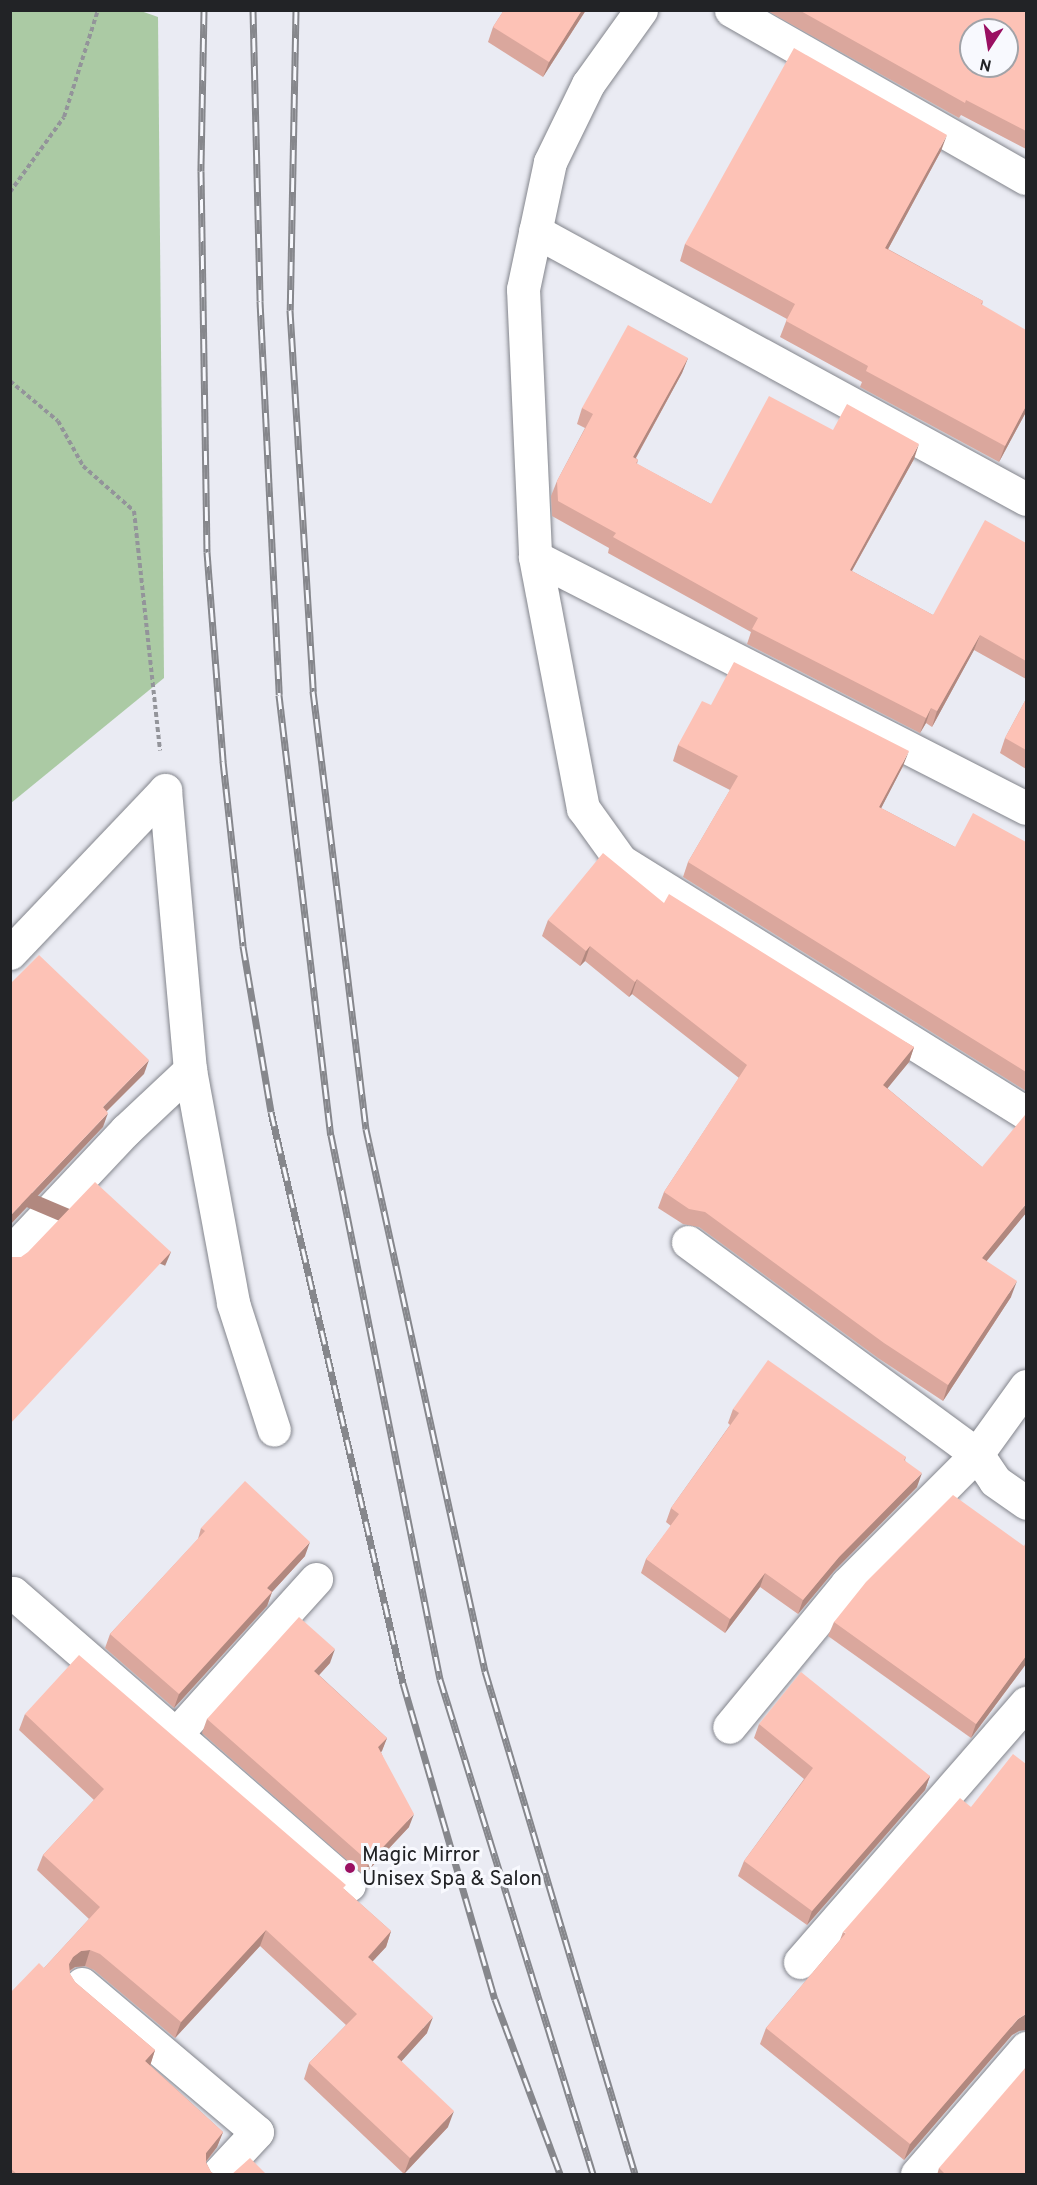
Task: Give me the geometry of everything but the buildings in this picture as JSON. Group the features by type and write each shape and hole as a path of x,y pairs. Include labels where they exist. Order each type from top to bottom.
{"street":[{"path":"641,10 588,84 550,162 523,289 535,557 583,808 621,861 1026,1113"},
{"path":"731,10 1026,178"},
{"path":"535,231 1026,500"},
{"path":"535,557 1026,808"},
{"path":"10,953 165,790"},
{"path":"165,790 190,1070 233,1303 274,1430"},
{"path":"10,1254 126,1130 190,1070"},
{"path":"688,1242 977,1454 995,1481 1026,1503"},
{"path":"729,1727 848,1584 977,1454 1026,1386"},
{"path":"176,1734 316,1579"},
{"path":"10,1596 13,1593 350,1885"},
{"path":"800,1962 1026,1703"},
{"path":"82,1984 257,2132 218,2175"},
{"path":"917,2175 1026,2048"}],"path":[{"path":"10,192 64,117 98,10"},
{"path":"10,381 58,421 83,466 134,511 165,790"}],"green space":[{"path":"11,10 138,10 158,17 164,678 11,803"}],"railway":[{"path":"204,10 201,171 207,552 223,761 243,946 271,1112 403,1683 495,1999 560,2174"},
{"path":"253,10 260,301 279,695 331,1135 440,1679 593,2174"},
{"path":"296,10 290,310 313,691 366,1129 485,1671 635,2174"}],"place":[{"name":"Magic Mirror Unisex Spa & Salon","path":"350,1868"}]}
